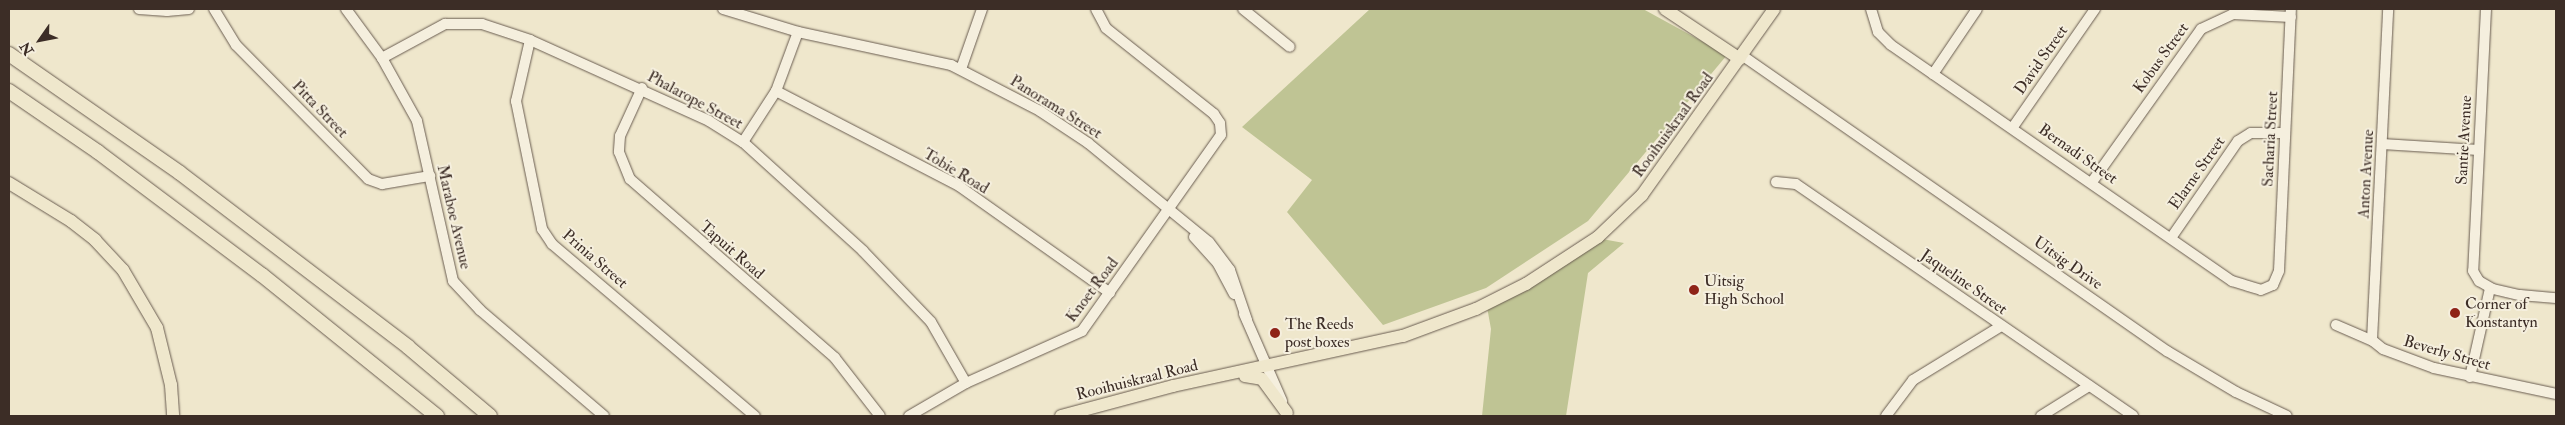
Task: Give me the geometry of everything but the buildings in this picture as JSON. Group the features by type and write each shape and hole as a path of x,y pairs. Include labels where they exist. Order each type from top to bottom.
{"highway":[{"path":"9,54 196,185 408,348 490,416"},
{"path":"9,91 98,152 262,275 437,416"}],"main road":[{"name":"Uitsig Drive","path":"1665,9 1739,56"},
{"name":"Uitsig Drive","path":"1675,9 1739,56"},
{"name":"Rooihuiskraal Road","path":"1739,56 1767,9"},
{"name":"Rooihuiskraal Road","path":"1061,416 1100,403 1223,377 1348,342 1414,332 1492,302 1559,263 1598,237 1642,196 1774,9"},
{"path":"9,183 72,221 123,270 157,328 171,385 173,416"},
{"path":"1223,377 1257,376 1270,388 1287,414"}],"street":[{"path":"139,9 167,11 189,9"},
{"name":"Pitta Street","path":"214,9 236,45 368,180 382,184 430,176"},
{"name":"Maraboe Avenue","path":"346,9 382,58 417,121 447,264 457,286 604,416"},
{"name":"Panorama Street","path":"722,9 798,32 921,58 961,69 1040,112 1088,143 1223,258 1241,294 1247,320 1287,414"},
{"path":"961,69 982,9"},
{"name":"Knoet Road","path":"908,416 966,384 1078,334 1110,293 1165,209 1222,135 1220,123 1214,114 1106,28 1096,9"},
{"path":"1243,9 1290,46"},
{"name":"Bernadi Street","path":"1871,9 1873,22 1882,37 1932,74 2013,127 2171,238 2248,288 2268,289 2277,280 2279,271"},
{"path":"1932,74 1977,9"},
{"name":"David Street","path":"2013,127 2095,9"},
{"name":"Anton Avenue","path":"2372,340 2383,144 2388,9"},
{"name":"Santie Avenue","path":"2486,9 2473,273 2479,281 2490,288"},
{"name":"Sacharia Street","path":"2279,271 2291,13"},
{"name":"Kobus Street","path":"2092,182 2201,28 2233,14 2291,13"},
{"name":"Phalarope Street","path":"382,58 445,24 482,24 530,40 642,88 709,121 742,142 827,215 924,314 966,384"},
{"path":"742,142 776,91 798,32"},
{"name":"Prinia Street","path":"530,40 516,101 542,229 552,244 755,416"},
{"name":"Uitsig Drive","path":"1739,56 2168,352 2236,392 2287,416"},
{"name":"Tapuit Road","path":"642,88 620,136 620,152 630,179 835,358 880,416"},
{"name":"Tobie Road","path":"776,91 953,183 1110,293"},
{"name":"Elarne Street","path":"2171,238 2238,141 2251,133 2285,133"},
{"path":"2383,144 2478,150"},
{"name":"Jaqueline Street","path":"1776,182 1796,184 2133,416"},
{"path":"2470,377 2490,288 2524,296 2556,298"},
{"name":"Beverly Street","path":"2336,325 2372,340 2383,349 2413,361 2470,377 2556,394"},
{"path":"1886,416 1913,380 2001,326"},
{"path":"2041,416 2089,386"}],"green space":[{"path":"1370,9 1643,9 1727,55 1588,221 1486,288 1383,325 1287,212 1312,180 1242,127"},
{"path":"1602,239 1624,243 1588,273 1566,416 1482,416 1491,329 1487,307"}],"place":[{"name":"Uitsig High School","path":"1694,290"},
{"name":"Corner of Konstantyn","path":"2455,313"},
{"name":"The Reeds post boxes","path":"1275,333"}]}
